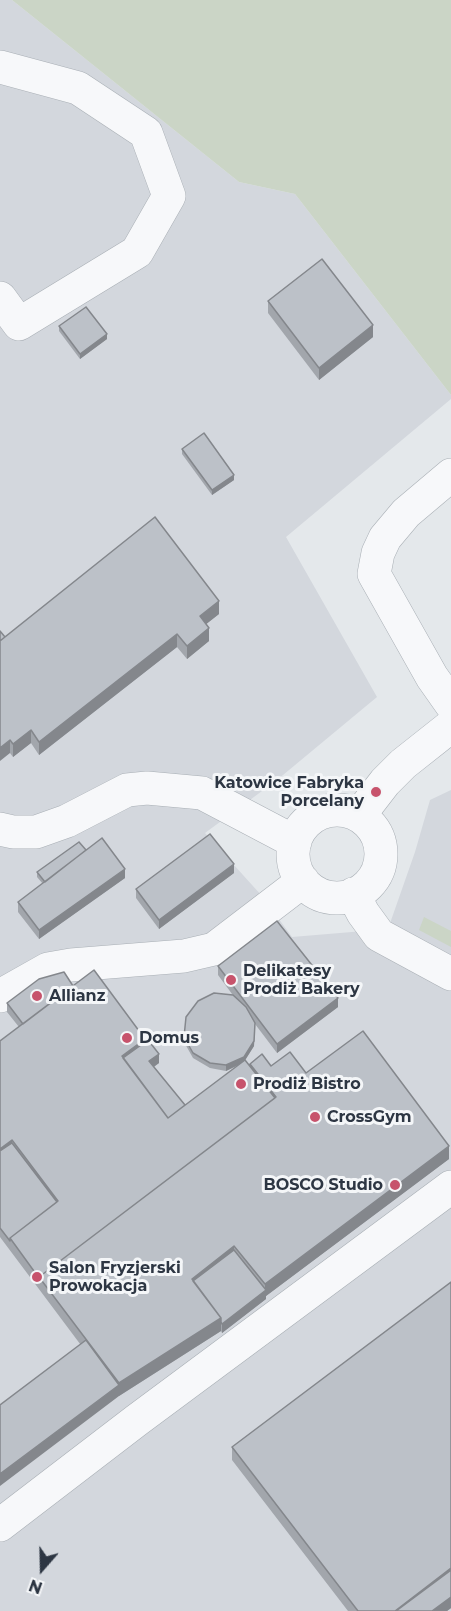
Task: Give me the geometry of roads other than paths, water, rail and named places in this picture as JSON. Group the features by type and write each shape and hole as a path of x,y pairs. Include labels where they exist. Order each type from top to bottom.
{"street":[{"path":"0,67 78,88 146,134 169,196 137,252 19,324 0,298"},
{"path":"451,475 406,513 385,538 378,554 374,574 432,677 451,704"},
{"path":"361,817 385,782 403,764 451,726"},
{"path":"0,829 13,832 36,832 68,821 127,790 147,788 202,793 295,842"},
{"path":"0,996 48,969 184,956 214,949 293,889 315,892 329,897 344,897 353,894 370,884 378,870 381,855 380,840 372,827 361,817 342,811 321,813 310,820 300,830 295,842 293,889"},
{"path":"353,894 379,935 451,975"},
{"path":"0,1525 137,1420 451,1187"}],"place":[{"name":"Katowice Fabryka Porcelany","path":"376,792"},
{"name":"Delikatesy Prodiż Bakery","path":"231,980"},
{"name":"Allianz","path":"37,996"},
{"name":"Domus","path":"127,1038"},
{"name":"Prodiż Bistro","path":"241,1084"},
{"name":"CrossGym","path":"315,1117"},
{"name":"BOSCO Studio","path":"395,1185"},
{"name":"Salon Fryzjerski Prowokacja","path":"37,1277"}]}
